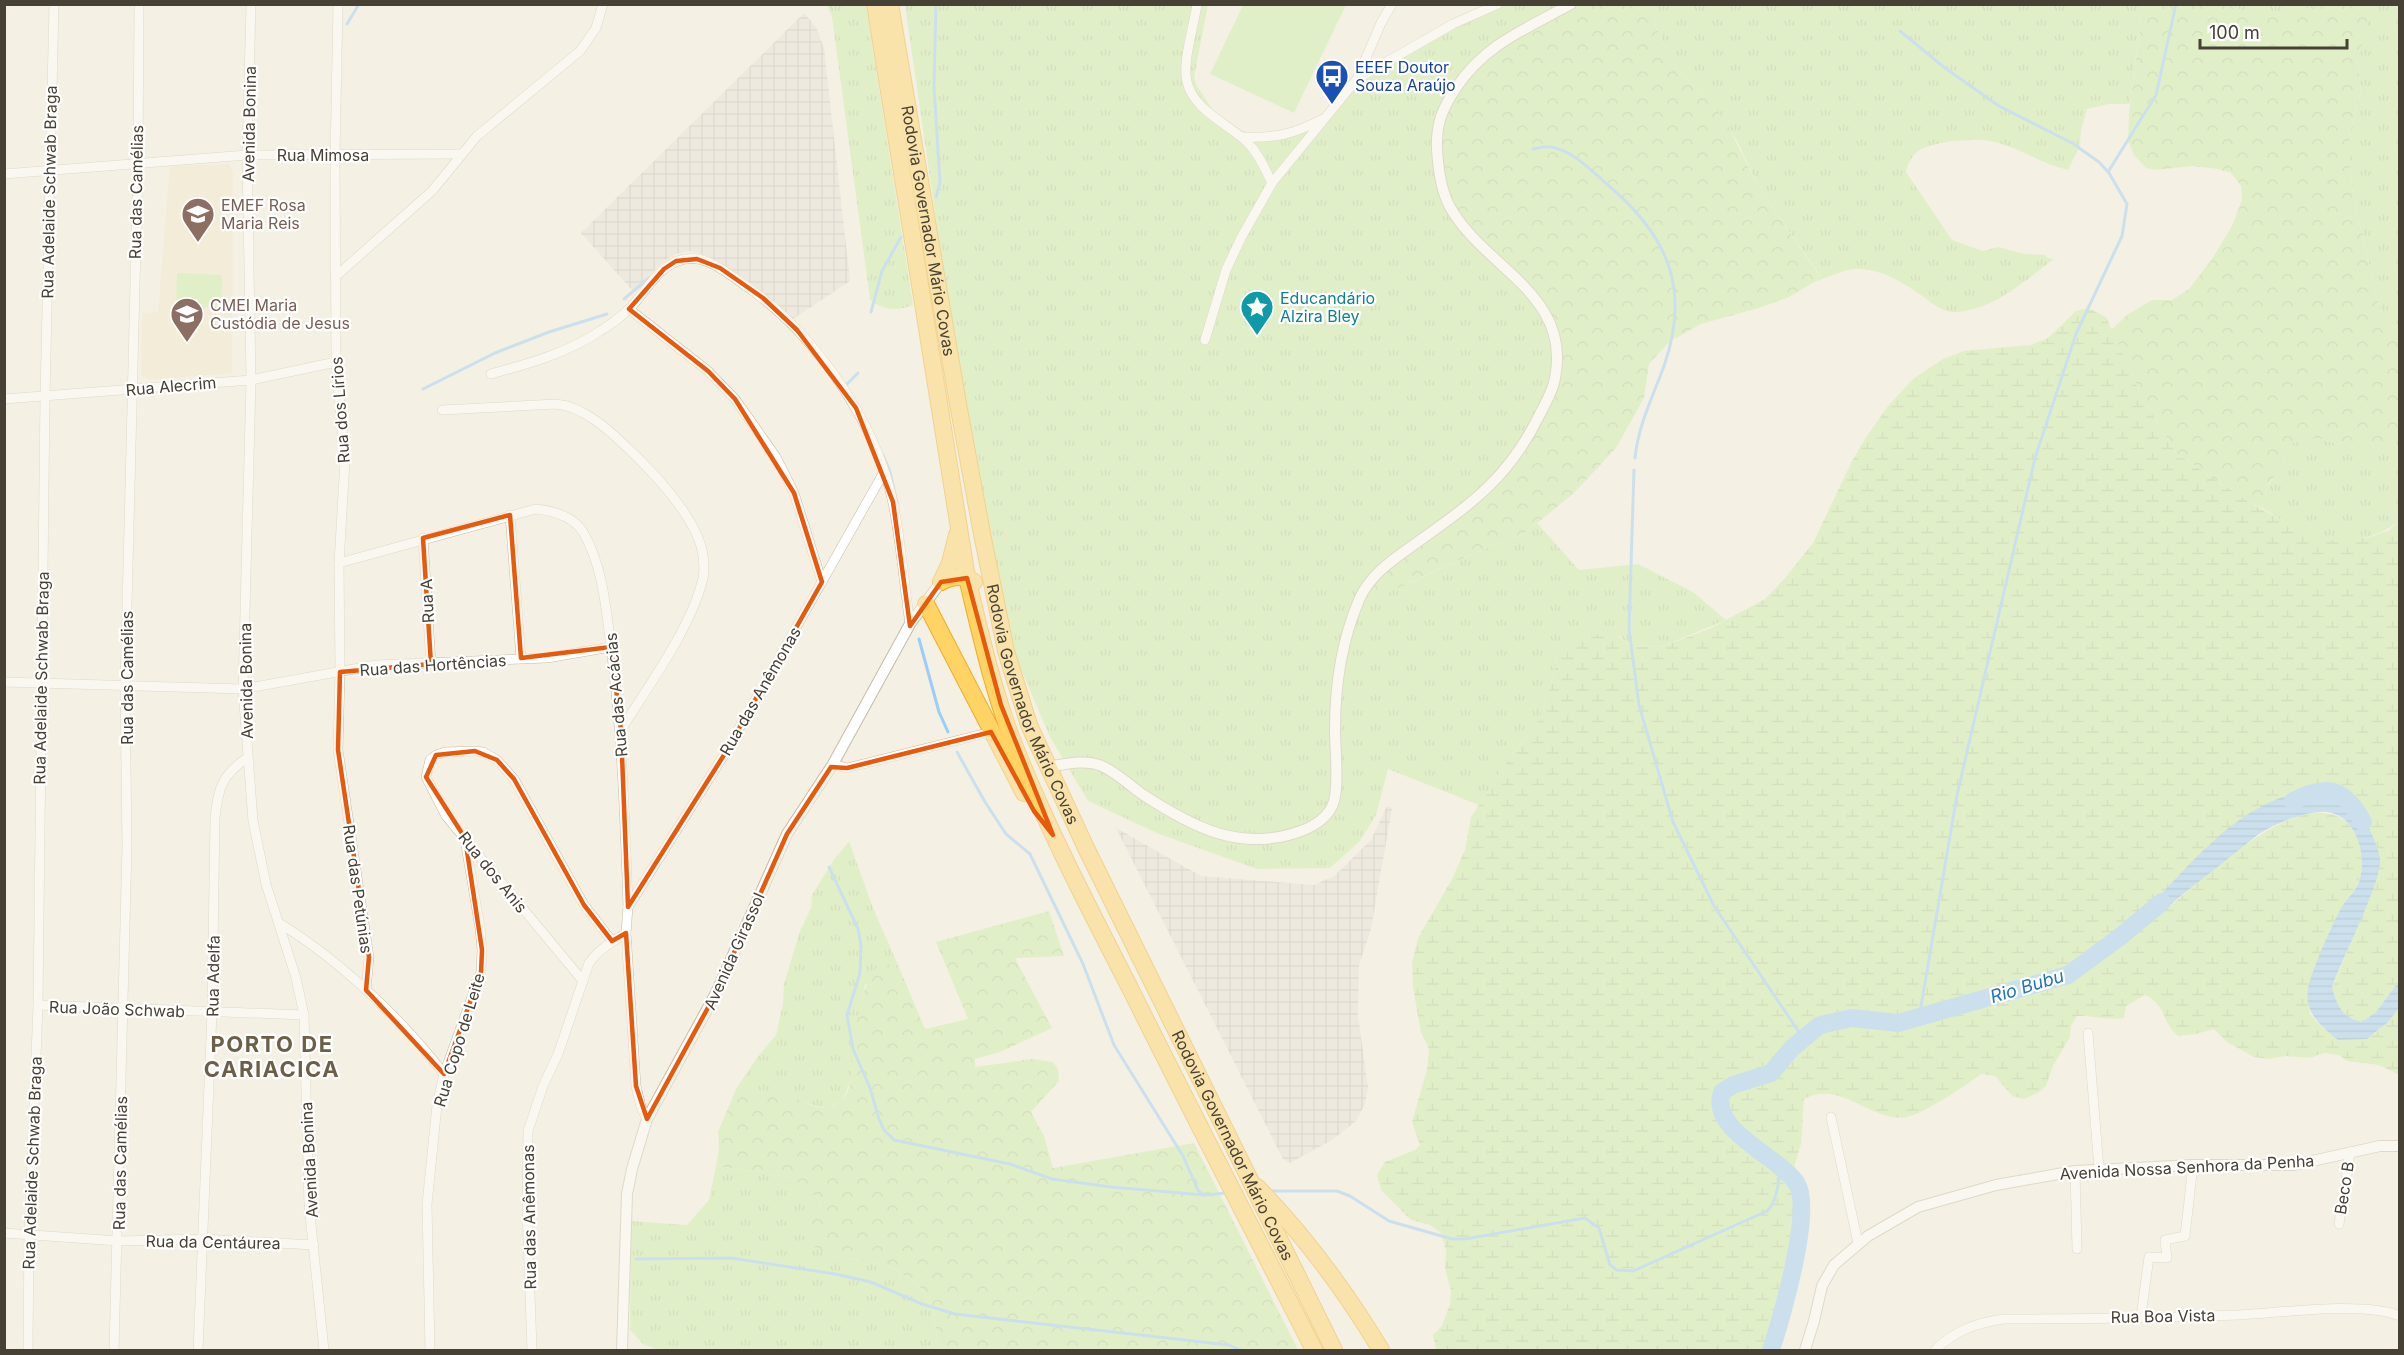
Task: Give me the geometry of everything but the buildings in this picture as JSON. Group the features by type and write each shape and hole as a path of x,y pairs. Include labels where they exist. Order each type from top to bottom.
{"highway":[{"name":"Rodovia Governador Mário Covas","path":"875,4 924,324 967,578 981,636 1016,751 1053,835 1314,1350"},
{"name":"Rodovia Governador Mário Covas","path":"890,4 983,539 1006,651 1029,725 1046,767 1246,1176 1334,1350"},
{"path":"941,582 950,563 959,527"},
{"path":"941,582 956,576 967,578 981,587 987,596 1016,716 1020,722 1029,725"},
{"path":"926,604 1034,812 1053,835"},
{"path":"1246,1176 1316,1254 1382,1350"},
{"path":"1257,1238 1275,1257 1322,1350"}],"street":[{"name":"Rua Adelaide Schwab Braga","path":"28,1350 29,1233 38,1005 40,682 54,4"},
{"name":"Rua das Camélias","path":"114,1350 119,1241 124,1009 127,846 125,687 138,165 139,4"},
{"name":"Avenida Bonina","path":"251,4 247,155 250,380 243,689 253,821 266,884 299,989 304,1015 309,1205 324,1350"},
{"name":"Rua dos Lírios","path":"338,4 335,155 336,362 345,460 339,563 340,672"},
{"path":"335,277 432,191 477,136 580,51 596,28 603,4"},
{"path":"1197,4 1186,66 1186,82 1203,108 1242,137 1257,155 1272,183"},
{"path":"1357,79 1453,24 1498,4"},
{"path":"1046,767 1076,763 1101,765 1195,826 1239,839 1276,839 1306,830 1328,814 1335,799 1335,708 1339,675 1353,615 1363,591 1384,567 1469,505 1498,479 1525,444 1555,380 1558,349 1545,310 1523,285 1479,244 1450,207 1444,191 1437,156 1437,126 1444,106 1470,67 1503,40 1571,4"},
{"path":"1205,340 1226,270 1241,238 1272,183 1357,79 1391,7"},
{"path":"1242,137 1272,138 1288,135 1325,118"},
{"name":"Rua Mimosa","path":"4,174 247,155 462,154"},
{"path":"490,374 521,366 598,333 629,309 656,276 676,261 687,258 697,259 720,268 763,298 797,330 843,387 867,428 893,502 910,624"},
{"path":"629,309 708,371 735,399 776,458 794,493 822,582"},
{"name":"Rua Alecrim","path":"4,399 45,398 250,380 336,362"},
{"path":"442,410 556,404 568,405 580,410 594,419 647,467 669,493 698,539 703,553 702,583 679,634 621,730"},
{"name":"Rua das Anêmonas","path":"628,907 724,755 884,472"},
{"name":"Rua das Acácias","path":"339,563 423,538 536,509 547,510 571,519 583,531 595,559 608,616 621,730 628,907 626,933 636,1086 641,1107 647,1119"},
{"path":"510,515 521,658"},
{"name":"Rua A","path":"423,538 431,664"},
{"name":"Avenida Girassol","path":"622,1350 627,1194 647,1119 716,993 787,834 833,764 910,624 941,582"},
{"name":"Rua das Hortências","path":"4,682 243,689 376,665 569,656 611,647"},
{"name":"Rua das Petúnias","path":"340,672 338,750 369,957 366,990"},
{"path":"833,764 847,768 991,732"},
{"name":"Rua dos Anis","path":"583,981 446,816 426,777 426,768 430,760 436,755 453,751 475,751 483,752 497,760 514,779 584,905 612,941"},
{"name":"Rua Adelfa","path":"198,1350 212,1012 214,840 218,794 231,769 247,758"},
{"name":"Rua Copo de Leite","path":"430,1350 427,1204 437,1105 444,1074 481,972 483,950 465,838"},
{"path":"279,923 315,946 366,990 417,1041 444,1074"},
{"name":"Rua das Anêmonas","path":"532,1350 527,1209 528,1131 593,957 626,933"},
{"name":"Rua João Schwab","path":"38,1005 304,1015"},
{"path":"2088,1033 2099,1170"},
{"path":"1831,1117 1858,1243"},
{"name":"Avenida Nossa Senhora da Penha","path":"1805,1350 1818,1298 1827,1275 1841,1257 1891,1221 1932,1202 1996,1185 2075,1171 2193,1165 2294,1165 2380,1146 2400,1146"},
{"name":"Beco B","path":"2339,1224 2350,1152"},
{"path":"2142,1316 2149,1257 2167,1258 2165,1240 2185,1236 2193,1165"},
{"path":"2075,1171 2077,1249"},
{"name":"Rua da Centáurea","path":"4,1233 119,1241 201,1239 314,1245"},
{"name":"Rua Boa Vista","path":"1935,1350 1954,1334 1982,1322 2004,1319 2239,1315 2333,1310 2377,1311 2400,1316"}],"highlighted area":[{"path":"697,259 720,268 763,298 797,330 856,408 893,502 910,626 941,582 967,578 1001,705 1053,835 1034,811 991,732 847,768 831,767 787,834 716,993 647,1119 636,1086 626,933 612,941 584,905 514,779 497,760 475,751 436,755 426,777 465,838 482,950 481,972 444,1074 366,990 369,957 338,750 340,672 431,664 423,538 510,515 521,658 611,647 621,730 628,907 724,755 822,582 794,493 735,399 708,371 629,309 664,269 676,261"}],"shaded area":[{"path":"804,13 816,27 824,48 850,281 790,321 725,267 701,254 688,251 665,260 633,291 581,233"},
{"name":"EMEF Rosa Maria Reis","path":"230,164 233,174 232,373 150,380 141,375 142,313 158,312 170,166"},
{"path":"1387,806 1392,808 1371,929 1359,965 1358,1015 1368,1087 1365,1104 1356,1121 1332,1140 1290,1163 1283,1159 1116,828 1201,876 1314,885 1334,876 1371,840"}],"green space":[{"path":"1652,4 2143,5 2130,104 2108,104 2087,109 2081,130 2080,146 2068,170 2048,164 2000,143 1983,140 1952,141 1932,145 1917,152 1912,159 1906,172 1952,240 1983,251 1998,247 2025,254 2045,255 2054,259 1995,301 1954,312 1938,307 1897,280 1877,272 1855,269 1814,282 1821,277 1759,188 1737,141 1706,96 1683,76 1671,61 1655,25"},
{"path":"827,5 866,5 913,305 907,307 885,308 870,299 832,17"},
{"path":"905,5 1208,5 1194,77 1197,86 1215,113 1229,125 1246,132 1261,134 1297,129 1324,114 1362,74 1475,15 1503,5 1582,5 1538,25 1493,253 1556,333 1563,355 1561,376 1552,400 1517,463 1478,503 1462,514 1410,583 1525,533 1537,523 1579,570 1638,564 1693,592 1726,620 1661,647 1631,646 1619,636 1557,653 1555,670 1540,718 1504,766 1479,805 1388,769 1376,815 1360,841 1330,868 1257,869 1159,834 1088,801 1050,737 1019,665 998,585 949,310"},
{"path":"1243,5 1346,5 1294,113 1210,74"},
{"path":"1582,5 1652,5 1655,25 1671,61 1683,76 1706,96 1726,122 1759,188 1821,278 1789,297 1701,324 1669,342 1649,364 1644,398 1616,448 1574,493 1525,533 1477,552 1374,599 1368,596 1367,591 1376,577 1478,503 1517,463 1552,400 1561,376 1563,355 1547,310 1451,207 1438,159 1448,102 1495,49 1538,25"},
{"path":"2143,5 2232,5 2243,11 2268,14 2320,6 2369,5 2366,29 2357,62 2361,91 2349,137 2349,160 2353,195 2379,307 2389,324 2394,328 2399,325 2399,433 2383,443 2366,446 2341,445 2318,438 2292,443 2278,473 2268,484 2262,508 2249,502 2177,454 2142,398 2111,330 2127,315 2152,300 2172,300 2189,289 2212,259 2232,226 2242,200 2241,186 2231,173 2193,166 2155,170 2146,168 2134,155 2128,141 2129,113"},
{"path":"2232,5 2333,5 2281,14 2255,14"},
{"path":"2369,5 2399,5 2400,325 2394,328 2379,307 2353,195 2349,160 2349,137 2361,91 2357,62"},
{"path":"177,273 222,275 221,308 176,307"},
{"path":"2088,308 2106,317 2142,398 2177,454 2249,502 2320,541 2367,538 2388,531 2399,521 2399,981 2376,1012 2362,1022 2345,1014 2339,1006 2332,988 2370,896 2371,836 2366,820 2294,793 2271,803 2232,828 2197,858 2147,909 2152,920 2219,864 2276,826 2304,815 2329,814 2350,825 2359,844 2362,860 2361,875 2339,915 2308,1002 2310,1014 2324,1029 2376,1033 2399,1008 2399,1075 2379,1065 2347,1061 2339,1055 2324,1053 2309,1058 2254,1057 2227,1042 2214,1029 2178,1036 2157,1004 2145,995 2126,1006 2124,1018 2077,1016 2071,1026 2070,1037 2053,1066 2046,1086 2038,1093 2024,1099 2012,1096 1995,1076 1981,1074 1954,1093 1908,1117 1887,1116 1829,1094 1804,1099 1801,1144 1791,1178 1799,1202 1806,1212 1806,1218 1800,1233 1800,1246 1784,1330 1776,1350 1436,1350 1433,1335 1442,1326 1450,1304 1451,1291 1445,1268 1446,1251 1441,1233 1430,1225 1411,1220 1381,1190 1377,1175 1385,1162 1415,1150 1420,1145 1412,1122 1427,1069 1429,1049 1421,1032 1413,988 1412,963 1418,938 1451,881 1465,850 1471,817 1504,766 1540,718 1555,670 1557,653 1574,639 1607,632 1618,636 1631,646 1661,647 1711,628 1765,599 1813,543 1865,439 1888,406 1913,379 1943,359 1964,351 2030,345 2048,338 2076,311"},
{"path":"2399,433 2399,521 2382,531 2362,539 2340,543 2320,541 2262,508 2268,485 2278,473 2292,443 2318,438 2341,445 2383,442"},
{"path":"849,841 873,908 898,965 887,965 865,985 852,1046 852,1078 842,1101 828,1108 819,1107 776,1093 736,1089 776,1035 783,1004 784,984 800,931 811,908 812,895 833,861"},
{"path":"1049,911 1064,956 1015,958 1052,1028 1000,1052 975,1059 975,1067 1033,1059 1053,1062 1058,1069 1059,1081 1031,1112 1044,1136 1053,1168 1194,1143 1298,1350 938,1350 934,1312 920,1287 891,1267 866,1260 831,1257 811,1245 809,1224 821,1204 812,1192 788,1178 774,1174 716,1166 719,1149 718,1132 736,1089 757,1090 796,1098 820,1108 830,1107 845,1097 850,1082 852,1047 864,990 879,966 898,965 925,1029 968,1019 936,942"},
{"path":"716,1166 774,1174 788,1178 812,1192 821,1204 809,1224 831,1257 866,1260 891,1267 920,1287 934,1312 938,1350 658,1350 643,1344 630,1330 631,1221 687,1225 709,1200"}],"water":[{"path":"2311,791 2332,795 2355,809 2366,822 2379,854 2379,870 2375,884 2332,988 2336,1001 2345,1014 2362,1022 2376,1012 2399,981 2399,1008 2388,1022 2367,1039 2338,1040 2315,1018 2307,998 2313,970 2323,946 2343,905 2358,885 2361,872 2361,850 2358,839 2353,829 2338,815 2327,812 2309,813 2270,828 2255,837 2152,920 2145,917 2147,909 2182,872 2240,819 2286,796"}],"waterway":[{"path":"347,24 359,4"},
{"path":"936,4 934,87 940,183 936,197"},
{"path":"2108,172 2156,95 2176,4"},
{"path":"1900,31 1945,68 1999,106 2072,143 2099,162 2109,173 2127,204 2122,236 2076,334 2035,458 1957,795 1919,1018"},
{"path":"1533,149 1546,147 1559,149 1567,152 1588,168 1629,204 1646,224 1669,266 1674,288 1675,312 1672,338 1643,423 1635,458"},
{"path":"871,312 882,271 901,237"},
{"path":"624,299 650,277"},
{"path":"423,389 495,353 549,332 607,314"},
{"path":"846,385 858,373"},
{"path":"883,455 890,472 897,503"},
{"path":"1634,470 1629,629 1639,705 1673,822 1714,906 1803,1038"},
{"path":"919,639 939,712 948,732"},
{"path":"957,752 1006,834 1030,854 1083,964 1114,1045 1183,1156 1202,1194"},
{"name":"Rio Bubu","path":"2293,801 2316,792 2334,792 2349,802 2363,822"},
{"path":"829,867 858,929 861,945 860,973 847,1015 853,1049 870,1088 879,1119 884,1130 894,1140 1010,1164 1052,1179 1204,1195 1227,1193"},
{"name":"Rio Bubu","path":"1771,1350 1794,1266 1801,1217 1801,1198 1797,1184 1789,1174 1735,1131 1726,1119 1721,1106 1722,1092 1733,1085 1771,1073 1792,1048 1820,1025 1852,1018 1898,1023 2068,975 2162,902"},
{"path":"1270,1191 1337,1191 1350,1196 1389,1221 1452,1239 1465,1239 1585,1218 1599,1228 1610,1265 1617,1270 1633,1271 1767,1211 1775,1197 1781,1166"},
{"path":"636,1259 731,1258 835,1274 871,1282 922,1304 955,1314 1229,1345 1240,1350"}],"place":[{"name":"EEEF Doutor Souza Araújo","path":"1332,105"},
{"name":"EMEF Rosa Maria Reis","path":"198,243"},
{"name":"Educandário Alzira Bley","path":"1257,336"},
{"name":"CMEI Maria Custódia de Jesus","path":"187,343"}],"district":[{"name":"PORTO DE CARIACICA","path":"272,1056"}]}
